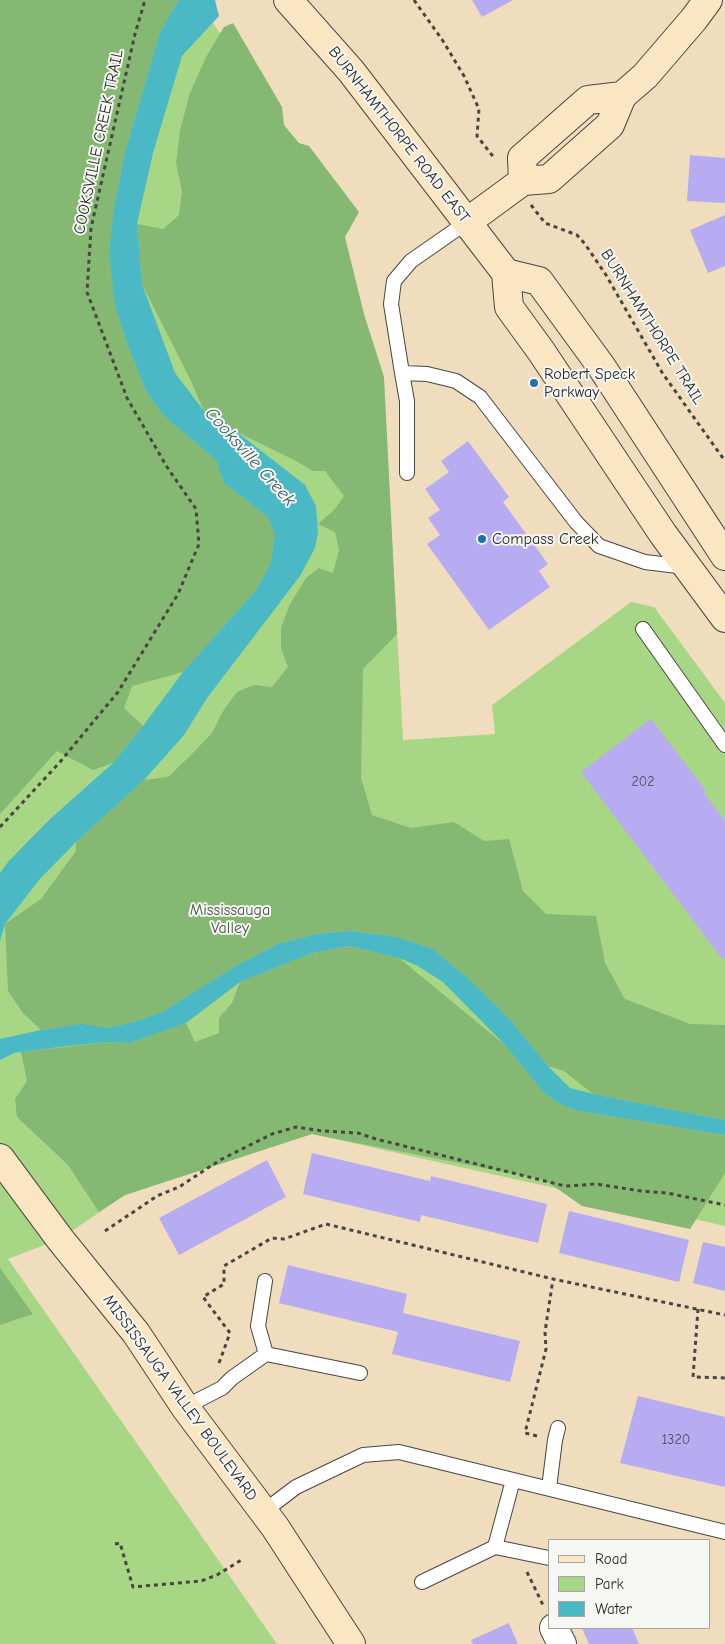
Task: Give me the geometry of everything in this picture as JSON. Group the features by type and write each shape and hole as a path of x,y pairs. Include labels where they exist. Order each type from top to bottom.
{"main road":[{"name":"BURNHAMTHORPE ROAD EAST","path":"288,0 352,71 506,273"},
{"path":"467,222 523,181 548,179 610,125 622,96 645,76 708,0"},
{"path":"725,556 601,366 539,281 506,273 509,307 546,358 664,534 725,618"},
{"name":"MISSISSAUGA VALLEY BOULEVARD","path":"0,1158 60,1239 136,1333 185,1407 275,1528 351,1644"}],"street":[{"path":"554,1629 562,1644"}],"lane":[{"path":"407,473 407,401 391,304 394,281 411,261 467,222"},
{"path":"402,372 427,374 456,381 480,397 576,522 599,546 645,562 689,567"},
{"path":"643,629 725,745"},
{"path":"264,1281 258,1326 266,1354"},
{"path":"185,1407 222,1388 232,1378 266,1354 360,1373"},
{"path":"549,1488 558,1428"},
{"path":"263,1512 296,1487 363,1455 399,1452 725,1532"},
{"path":"495,1547 513,1480"},
{"path":"422,1582 495,1547 548,1558"}],"path":[{"name":"COOKSVILLE CREEK TRAIL","path":"0,828 60,762 118,692 178,594 199,544 196,509 167,467 127,398 87,292 91,228 135,34 145,0"},
{"path":"414,0 443,41 464,76 479,109 478,136"},
{"name":"BURNHAMTHORPE TRAIL","path":"545,223 577,235 586,244 663,374 725,461"},
{"path":"105,1231 157,1196 179,1187 220,1160 272,1134 296,1127 358,1133 565,1186 596,1184 667,1194 725,1205"},
{"path":"218,1369 230,1333 202,1297 224,1284 224,1266 272,1238 284,1239 326,1224 553,1278 725,1315"},
{"path":"527,1427 546,1349 546,1332 553,1278"},
{"path":"698,1309 693,1378 725,1378"},
{"path":"115,1544 120,1543 133,1587 201,1581 218,1575 243,1560"},
{"path":"528,1574 538,1594"}],"green space":[{"path":"0,0 179,0 160,32 125,152 114,207 110,258 115,304 128,346 147,393 163,415 216,460 224,483 268,517 275,535 270,565 256,590 183,672 132,686 124,708 143,726 113,763 93,770 57,751 0,814"},
{"name":"Mississauga Valley","path":"84,0 198,0 271,110 324,238 385,413 403,740 495,734 492,705 631,602 654,607 725,703 725,1226 312,1134 125,1195 60,1239 8,1259 277,1644 0,1644 0,168"},
{"path":"233,23 282,107 284,125 299,143 309,146 359,212 345,237 364,314 384,377 397,634 363,669 361,778 372,815 411,828 454,822 484,841 509,839 523,891 546,914 596,916 605,963 625,999 690,1024 725,1025 725,1120 593,1094 564,1071 548,1066 511,1021 470,980 433,949 398,937 349,931 316,934 278,944 237,965 164,1011 134,1022 106,1028 77,1025 41,1030 23,1013 8,991 5,924 41,899 76,851 76,842 144,780 168,777 192,754 212,733 223,711 237,692 254,685 272,687 288,667 281,648 281,628 290,604 306,578 319,568 333,573 339,550 335,532 318,524 335,509 344,496 325,471 313,471 237,432 204,411 142,284 137,224 163,229 179,215 182,192 176,163 180,130 190,93 206,57 224,27"},
{"path":"349,946 399,958 506,1046 544,1093 560,1104 579,1111 725,1135 725,1173 690,1229 582,1206 545,1180 312,1134 125,1195 99,1212 68,1165 17,1117 15,1099 27,1081 21,1052 106,1042 130,1043 186,1023 195,1042 219,1033 219,1018 232,1003 240,982 312,953"},
{"path":"0,1268 33,1314 0,1325"}],"water":[{"name":"Cooksville Creek","path":"179,0 215,0 219,16 182,56 153,153 137,224 142,284 175,373 204,411 237,432 305,485 316,506 318,532 315,548 300,576 207,698 184,735 144,780 76,842 39,880 5,924 0,941 0,873 8,862 49,820 113,763 183,672 256,590 270,565 275,535 268,517 224,483 216,460 163,415 147,393 128,346 115,305 109,253 114,207 125,152 160,32"},
{"path":"349,931 398,937 433,949 470,980 511,1021 548,1066 570,1088 725,1120 725,1135 579,1111 560,1104 544,1093 506,1046 443,982 418,966 399,958 349,946 312,953 240,982 186,1023 130,1043 106,1042 67,1046 14,1053 0,1060 0,1039 82,1024 106,1028 134,1022 164,1011 237,965 278,944 316,934"}],"building":[{"path":"472,0 513,0 482,17"},
{"path":"690,155 725,158 725,203 687,201"},
{"path":"725,215 725,266 708,273 690,230"},
{"name":"Compass Creek","path":"468,441 509,497 503,502 548,564 539,571 550,587 489,630 427,544 440,535 428,518 440,510 425,489 449,472 441,461"},
{"path":"651,719 706,791 704,793 725,821 725,959 723,960 581,772"},
{"path":"312,1153 430,1181 431,1176 547,1204 538,1243 421,1215 420,1222 303,1194"},
{"path":"267,1160 286,1197 179,1255 159,1218"},
{"path":"569,1211 689,1240 679,1282 559,1253"},
{"path":"703,1242 725,1247 725,1291 693,1283"},
{"path":"288,1265 407,1294 403,1313 520,1341 510,1382 392,1354 398,1332 279,1303"},
{"path":"638,1396 725,1417 725,1487 620,1463"},
{"path":"509,1623 518,1644 473,1644 471,1640"},
{"path":"582,1629 632,1629 639,1644 589,1644"}],"place":[{"name":"Robert Speck Parkway","path":"534,383"},
{"name":"Compass Creek","path":"482,539"}]}
